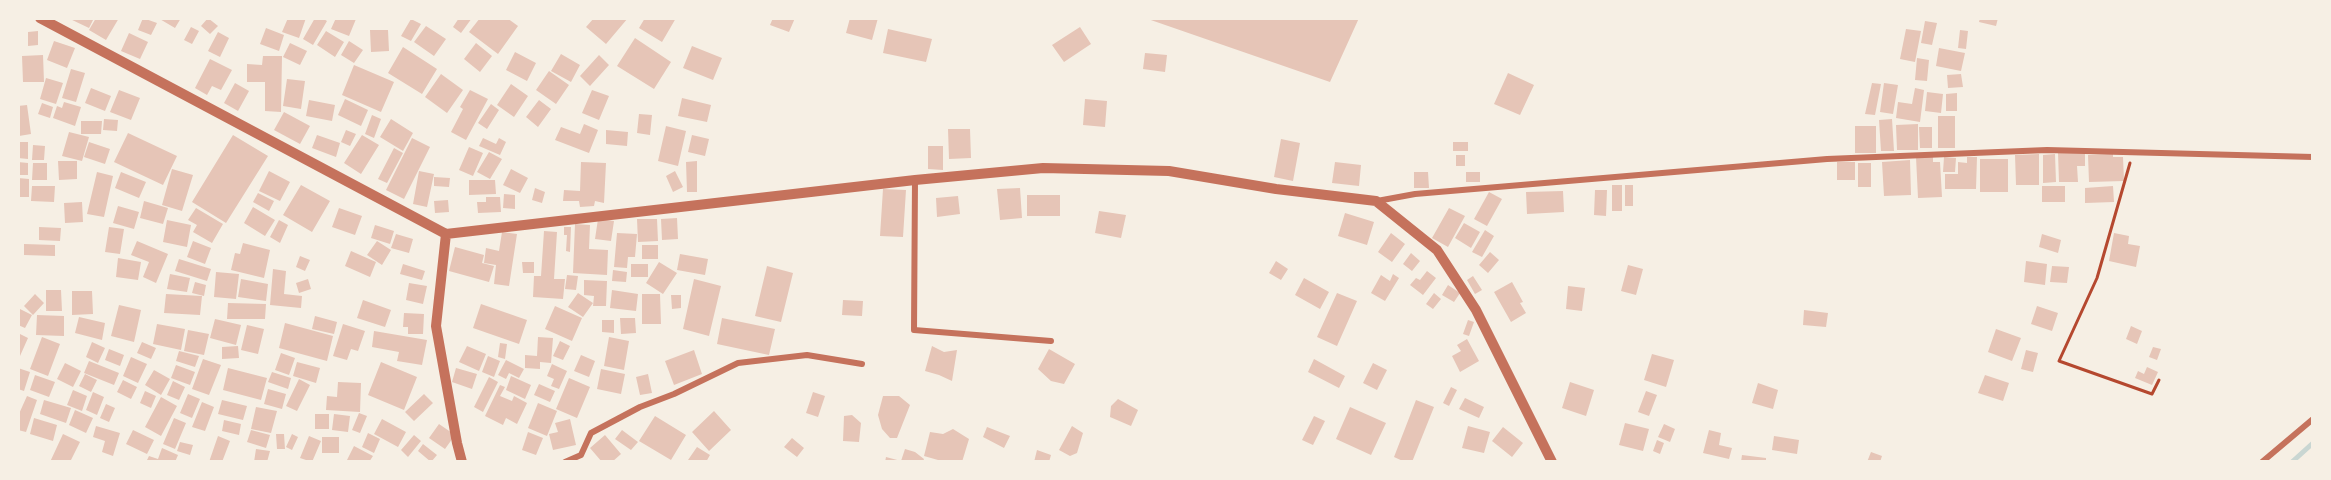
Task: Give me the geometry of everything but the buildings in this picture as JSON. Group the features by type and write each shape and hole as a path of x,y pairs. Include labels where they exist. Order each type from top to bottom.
{"street":[{"path":"40,18 446,234 915,180 1043,168 1169,171 1276,189 1376,201 1415,194 1827,159 2046,150 2313,157"},
{"path":"915,180 914,330 1051,341"},
{"path":"1376,201 1437,250 1476,310 1552,462"},
{"path":"446,234 436,326 462,462"},
{"path":"565,462 581,454 591,433 640,407 674,394 738,363 807,355 862,364"},
{"path":"2262,462 2313,419"}],"path":[{"path":"2133,152 2097,278 2059,361 2152,394 2159,380"}],"waterway":[{"path":"2292,462 2313,443"}]}
